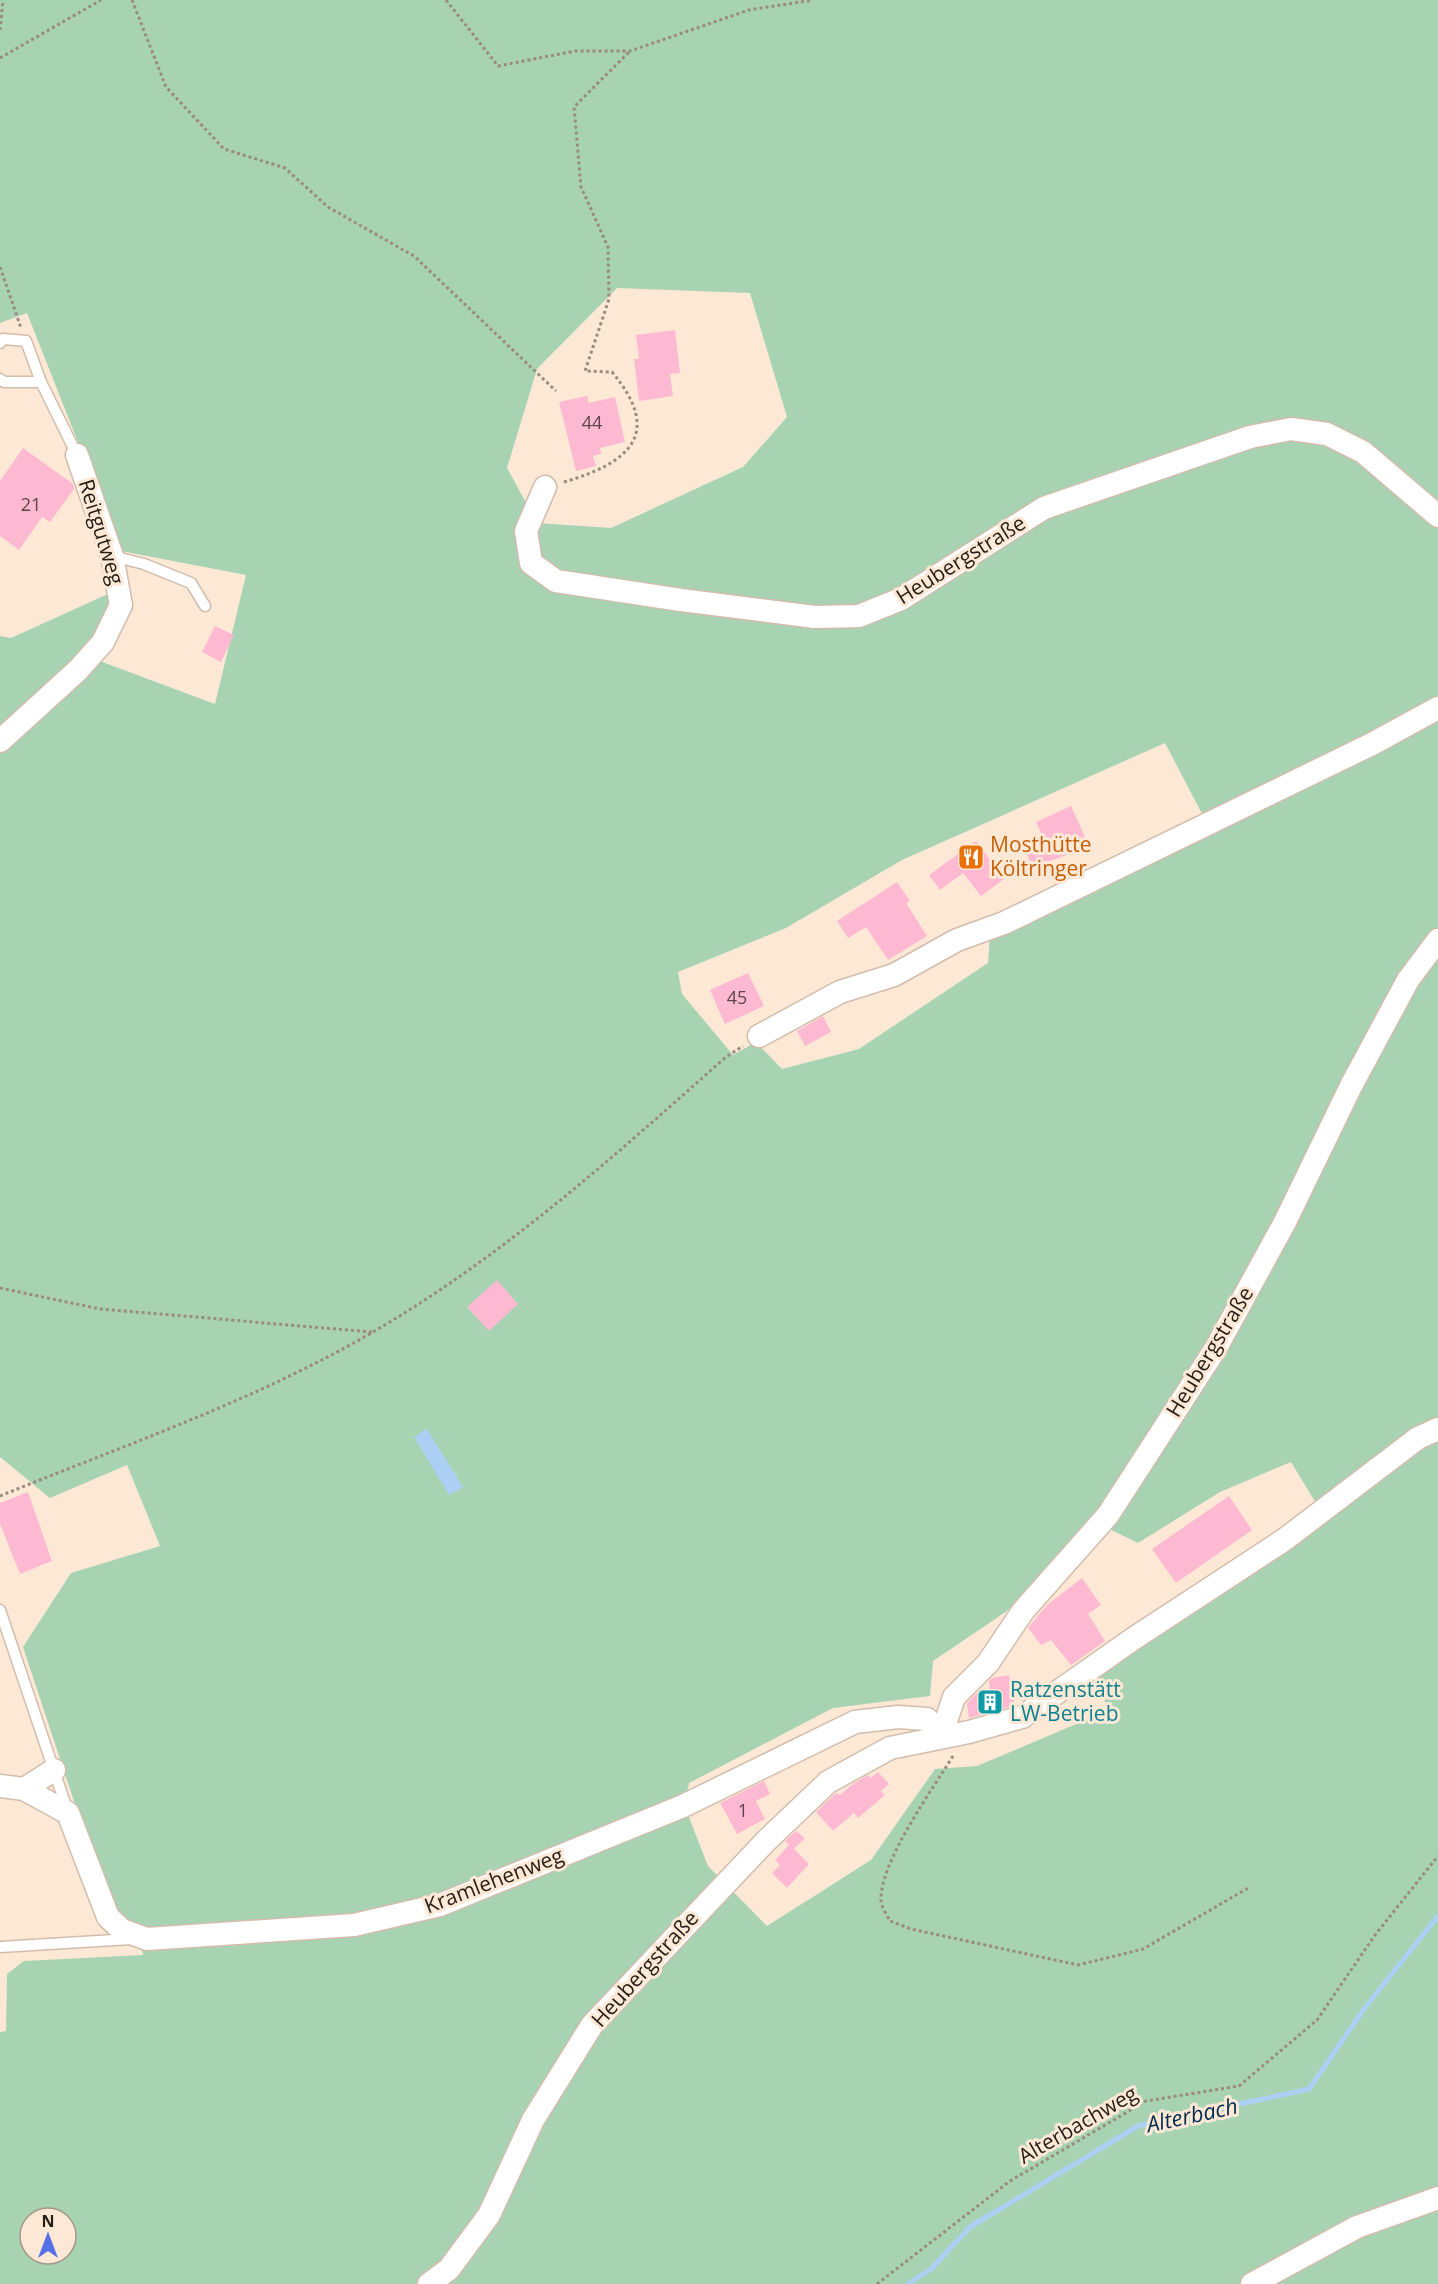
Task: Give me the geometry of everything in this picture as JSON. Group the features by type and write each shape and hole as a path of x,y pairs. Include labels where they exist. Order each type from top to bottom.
{"street":[{"name":"Heubergstraße","path":"545,488 526,531 531,563 556,581 815,617 859,616 901,599 1044,508 1250,437 1291,429 1327,434 1363,452 1438,516"},
{"name":"Reitgutweg","path":"0,741 78,670 103,642 121,605 112,556 77,455"},
{"path":"759,1035 840,992 884,979 957,940 1004,923 1372,744 1438,708"},
{"name":"Heubergstraße","path":"941,1736 954,1697 988,1663 1023,1611 1108,1515 1216,1348 1285,1222 1350,1086 1408,980 1438,940"},
{"name":"Heubergstraße","path":"429,2284 449,2270 489,2215 533,2120 592,2025 766,1841 828,1782 890,1748 969,1732 1022,1717 1133,1639 1284,1540 1418,1438 1438,1429"},
{"name":"Kramlehenweg","path":"68,1812 108,1917 122,1930 147,1939 354,1924 440,1905 683,1806 855,1722 898,1717 927,1719 941,1736"},
{"path":"24,1790 54,1770"},
{"path":"0,1786 24,1790 68,1812"},
{"path":"1252,2284 1357,2227 1438,2198"}],"lane":[{"path":"0,343 3,339 26,341 40,382 77,455"},
{"path":"0,379 4,382 40,382"},
{"path":"112,556 144,564 191,583 205,606"},
{"path":"0,1610 68,1812"},
{"path":"0,1947 147,1939"}],"path":[{"path":"0,30 3,0"},
{"path":"0,58 101,0"},
{"path":"132,0 166,87 224,149 285,168 328,207 414,256 556,391"},
{"path":"447,0 498,66 575,51 630,51 749,10 813,0"},
{"path":"545,488 603,468 632,447 640,423 629,392 612,372 585,371 609,299 608,247 581,187 574,107 630,51"},
{"path":"0,267 26,341"},
{"path":"0,1497 273,1385 373,1332 482,1262 567,1198 726,1057 759,1035"},
{"path":"0,1288 100,1309 373,1332"},
{"path":"969,1732 911,1823 883,1882 881,1902 890,1921 911,1929 1078,1965 1143,1948 1250,1887"},
{"name":"Alterbachweg","path":"877,2284 1010,2181 1146,2102 1239,2086 1317,2020 1375,1935 1438,1856"}],"green space":[{"path":"0,0 1438,0 1438,2284 0,2284 0,2032 6,2031 7,1974 24,1961 143,1955 139,1931 116,1914 102,1886 23,1647 71,1573 160,1546 127,1465 50,1498 0,1457 0,636 11,638 110,593 126,603 97,660 215,704 246,575 121,551 27,313 0,323","holes":["617,288 750,293 787,417 743,467 611,528 537,523 507,468 537,369","1165,743 1210,829 990,935 988,963 859,1049 782,1069 756,1042 733,1055 682,994 678,972 786,928 902,860","1291,1462 1325,1518 1099,1677 1107,1711 977,1766 935,1769 871,1860 767,1926 708,1866 685,1807 689,1783 833,1708 930,1696 933,1661 1007,1611 1047,1572 1103,1526 1138,1543 1220,1492"]}],"water":[{"path":"427,1429 463,1487 449,1495 414,1437"}],"building":[{"path":"675,330 680,373 670,374 673,396 639,401 634,359 639,359 636,335"},
{"path":"587,396 589,403 615,397 625,442 600,448 601,454 593,456 596,466 576,471 559,402"},
{"path":"23,448 73,484 74,489 50,522 42,517 19,550 0,536 0,481"},
{"path":"215,626 234,635 221,662 202,652"},
{"path":"1071,806 1089,846 1033,868 1023,846 1043,837 1036,822"},
{"name":"Mosthütte Költringer","path":"976,841 1004,879 981,896 963,873 940,890 929,875"},
{"path":"897,882 910,901 906,903 927,936 888,960 866,927 848,938 837,921"},
{"path":"748,973 764,1006 725,1024 710,990"},
{"path":"823,1016 831,1032 805,1046 797,1031"},
{"path":"497,1280 518,1304 489,1331 467,1307"},
{"path":"28,1492 52,1561 20,1574 0,1524 0,1503"},
{"path":"1229,1496 1252,1530 1176,1583 1152,1549"},
{"path":"1082,1578 1101,1605 1088,1614 1105,1641 1071,1665 1051,1640 1041,1645 1028,1628 1047,1605"},
{"name":"Ratzenstätt LW-Betrieb","path":"1009,1675 1015,1705 969,1718 967,1703 980,1690 990,1689 989,1681 992,1678"},
{"path":"878,1772 889,1784 881,1791 885,1795 858,1818 854,1813 833,1831 816,1812 836,1793 840,1795 854,1783 868,1775 870,1778"},
{"path":"764,1781 770,1794 756,1801 765,1819 737,1834 720,1803"},
{"path":"796,1831 805,1838 794,1849 809,1864 787,1888 772,1873 780,1865 775,1860 789,1845 785,1841"}],"waterway":[{"name":"Alterbach","path":"908,2284 931,2269 970,2227 1138,2126 1309,2089 1364,2009 1438,1916"}],"place":[{"name":"Mosthütte Költringer","path":"971,857"},
{"name":"Ratzenstätt LW-Betrieb","path":"990,1702"}]}
